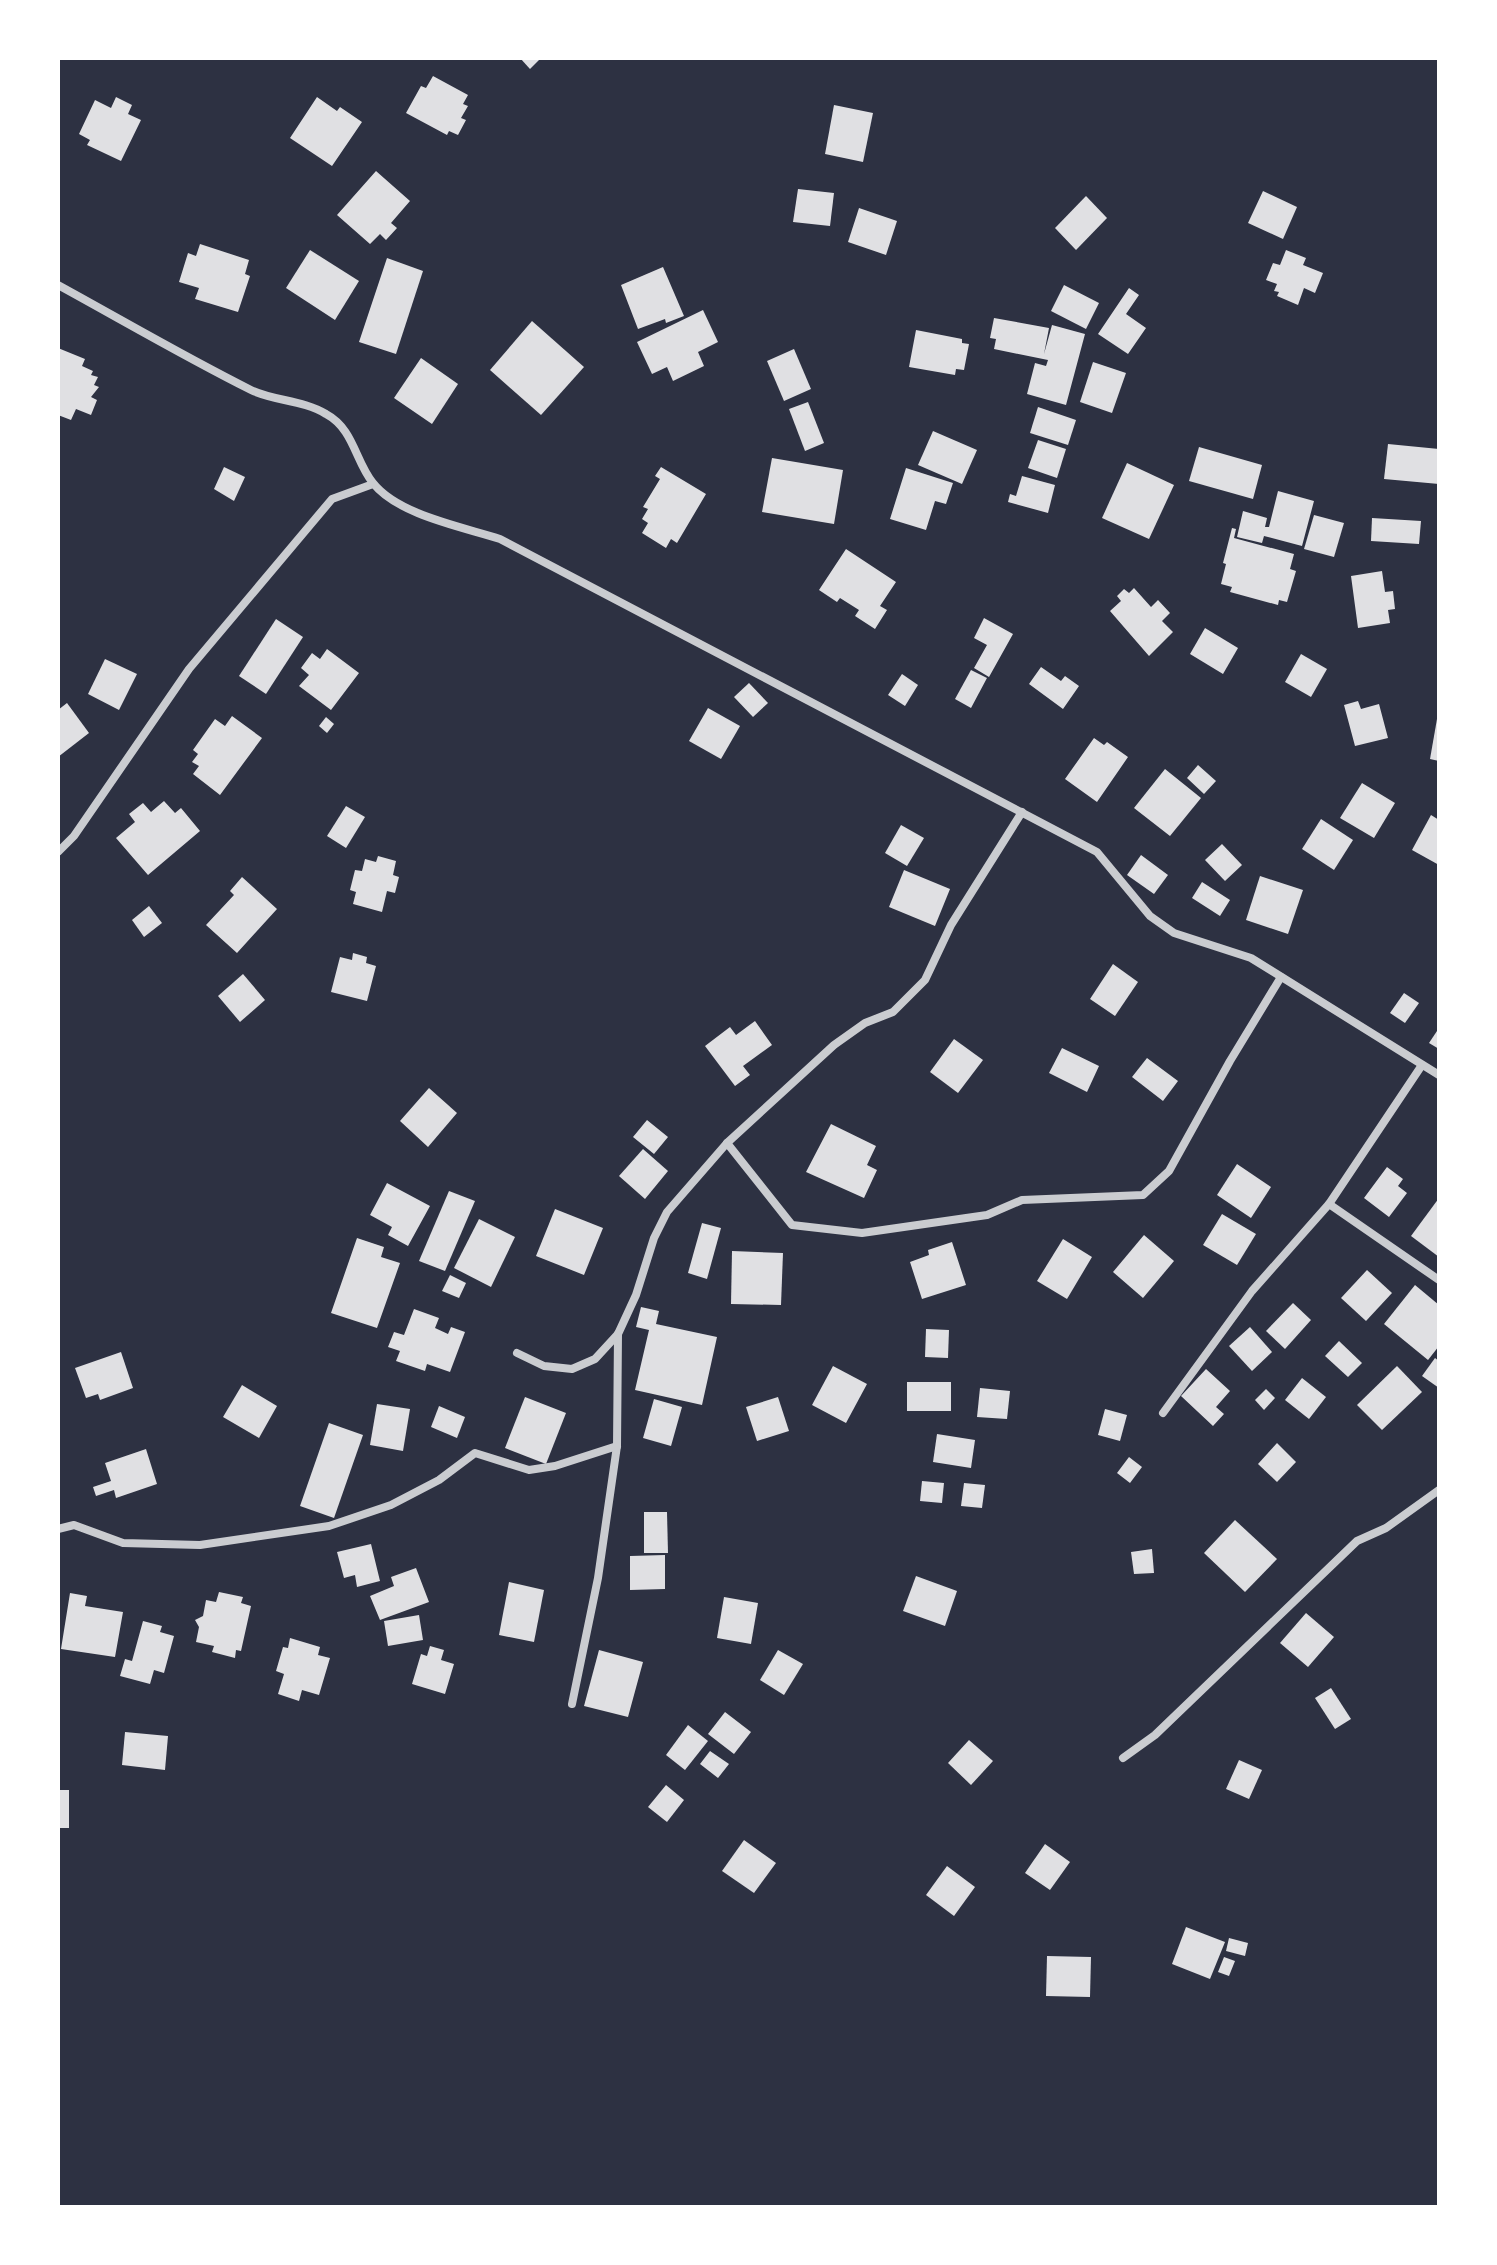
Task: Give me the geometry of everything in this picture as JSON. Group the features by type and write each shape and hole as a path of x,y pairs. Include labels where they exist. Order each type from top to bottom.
{"street":[{"path":"58,285 255,392 294,401 328,414 349,434 373,484 396,503 500,539 1097,852 1150,916 1174,933 1251,958 1439,1075"},
{"path":"58,852 74,836 189,669 332,499 373,484"},
{"path":"517,1353 544,1366 572,1369 595,1359 618,1334 667,1212 727,1143 834,1045 865,1023 893,1012 925,980 951,925 1022,812"},
{"path":"727,1143 792,1225 862,1233 987,1215 1022,1200 1143,1195 1169,1171 1281,977"},
{"path":"1163,1413 1252,1291 1329,1204 1422,1065"},
{"path":"1329,1204 1439,1280"},
{"path":"572,1704 598,1578 617,1446 618,1334"},
{"path":"58,1529 74,1525 123,1543 200,1545 329,1526 403,1499 439,1480 475,1453 529,1470 555,1466 617,1446"},
{"path":"1123,1758 1155,1735 1357,1541 1386,1528 1439,1490"}],"building":[{"path":"520,58 541,58 530,69"},
{"path":"433,76 468,95 463,104 468,106 461,118 466,120 458,135 449,131 447,135 406,113 421,86 426,88"},
{"path":"116,97 132,105 128,114 141,120 121,161 87,145 90,140 79,134 95,100 111,108"},
{"path":"317,97 337,111 340,107 362,122 332,166 290,138"},
{"path":"834,105 873,113 863,162 825,154"},
{"path":"376,171 410,201 391,223 397,228 386,240 380,234 370,244 337,215"},
{"path":"798,189 834,193 830,226 793,222"},
{"path":"1263,191 1297,207 1283,239 1248,223"},
{"path":"1086,196 1107,218 1076,250 1055,228"},
{"path":"859,208 897,221 886,255 848,242"},
{"path":"200,244 249,260 245,274 250,276 238,312 195,299 199,288 179,282 188,253 196,256"},
{"path":"310,250 359,281 335,320 286,288"},
{"path":"1286,250 1306,258 1303,265 1323,273 1315,293 1304,288 1298,305 1277,296 1279,292 1274,291 1277,284 1266,280 1273,263 1280,265"},
{"path":"387,258 423,271 396,354 359,342"},
{"path":"663,267 684,316 638,329 621,285"},
{"path":"1064,285 1099,303 1086,329 1051,311"},
{"path":"1129,288 1139,295 1126,314 1146,328 1128,354 1098,334"},
{"path":"703,310 718,342 698,352 704,366 673,381 667,367 652,374 637,342"},
{"path":"994,318 1049,328 1044,354 1052,325 1085,334 1066,405 1027,394 1035,363 1046,366 1048,360 994,349 996,339 990,338"},
{"path":"532,321 584,367 541,415 490,370"},
{"path":"916,330 962,339 962,343 969,344 964,370 956,369 955,375 909,367"},
{"path":"58,348 85,359 82,366 98,377 94,385 99,387 91,397 97,400 91,415 76,409 71,420 58,415"},
{"path":"794,349 811,389 784,401 767,361"},
{"path":"421,358 458,384 432,424 394,398"},
{"path":"1093,362 1126,373 1112,413 1080,402"},
{"path":"808,402 824,443 805,451 789,409"},
{"path":"1038,407 1076,420 1068,445 1030,433"},
{"path":"933,431 977,450 962,484 918,465"},
{"path":"1038,440 1066,449 1057,478 1028,468"},
{"path":"1388,444 1439,449 1439,484 1384,479"},
{"path":"1199,447 1262,465 1253,499 1189,481"},
{"path":"772,458 843,470 834,524 762,512"},
{"path":"1127,463 1174,485 1149,539 1102,518"},
{"path":"224,467 245,477 234,501 214,489"},
{"path":"661,467 706,494 677,543 671,539 666,548 642,533 648,523 642,519 648,509 643,507 660,479 655,476"},
{"path":"906,468 953,483 946,504 935,501 926,530 890,519"},
{"path":"1022,476 1055,485 1048,513 1008,502 1010,494 1016,496"},
{"path":"1278,491 1314,501 1302,546 1264,536 1262,543 1237,537 1243,511 1267,518 1265,527 1269,527"},
{"path":"1314,515 1344,523 1334,557 1304,549"},
{"path":"1372,518 1421,521 1419,544 1371,541"},
{"path":"1232,528 1236,529 1234,538 1294,554 1290,569 1296,571 1287,602 1279,600 1278,605 1230,592 1232,587 1221,584"},
{"path":"846,549 896,582 880,606 887,610 875,629 855,616 859,610 840,598 837,602 819,590"},
{"path":"1382,571 1385,592 1393,591 1395,609 1388,610 1390,623 1358,628 1351,576"},
{"path":"1134,588 1151,607 1158,600 1170,613 1162,621 1173,632 1149,656 1110,611 1121,601 1117,596 1124,589 1129,593"},
{"path":"984,618 1013,634 989,677 974,668 987,645 974,638"},
{"path":"276,619 303,637 266,694 239,676"},
{"path":"1205,628 1238,648 1223,674 1190,654"},
{"path":"327,649 359,673 331,710 299,686 309,675 301,668 312,653 320,659"},
{"path":"1301,654 1327,669 1311,697 1285,682"},
{"path":"105,659 137,674 119,710 88,694"},
{"path":"1041,667 1061,681 1065,676 1079,686 1063,709 1029,684"},
{"path":"971,670 987,678 971,708 955,699"},
{"path":"902,674 918,685 905,706 888,695"},
{"path":"749,683 768,703 753,717 734,697"},
{"path":"1358,701 1361,709 1379,704 1388,738 1355,746 1344,705"},
{"path":"67,703 89,733 58,757 58,710"},
{"path":"708,708 740,726 721,759 689,741"},
{"path":"232,716 262,738 220,795 193,774 199,766 192,762 198,754 193,750 215,719 225,726"},
{"path":"326,717 334,724 327,733 319,726"},
{"path":"1439,719 1439,761 1430,759"},
{"path":"1094,738 1104,745 1107,742 1128,757 1097,802 1065,779"},
{"path":"1198,765 1216,781 1204,794 1187,778"},
{"path":"1165,769 1201,798 1170,836 1134,808"},
{"path":"1362,783 1395,803 1374,838 1340,818"},
{"path":"164,801 175,813 181,808 200,831 148,875 116,838 135,822 129,814 143,803 151,812"},
{"path":"346,806 365,817 346,848 327,836"},
{"path":"1431,815 1439,820 1439,865 1412,850"},
{"path":"1321,819 1353,840 1334,870 1302,849"},
{"path":"901,825 924,838 907,866 885,853"},
{"path":"1222,844 1242,865 1225,881 1205,860"},
{"path":"1141,855 1168,875 1154,894 1127,875"},
{"path":"378,856 396,861 393,875 399,877 395,893 387,891 382,912 353,904 356,892 350,890 355,870 362,871 365,859 376,862"},
{"path":"904,870 950,889 935,926 889,907"},
{"path":"1260,876 1303,890 1288,934 1246,920"},
{"path":"242,877 277,909 237,953 206,925 234,895 230,891"},
{"path":"1202,882 1230,900 1220,916 1192,898"},
{"path":"149,906 162,923 144,937 132,920"},
{"path":"353,953 367,957 366,963 376,966 367,1001 331,992 340,957 352,960"},
{"path":"1113,964 1138,982 1115,1016 1090,999"},
{"path":"243,974 265,1000 240,1022 218,996"},
{"path":"1404,993 1419,1003 1405,1023 1390,1013"},
{"path":"755,1021 772,1045 743,1066 750,1075 735,1086 705,1046 730,1027 736,1035"},
{"path":"1439,1028 1439,1049 1429,1043"},
{"path":"954,1039 983,1060 958,1093 930,1072"},
{"path":"1062,1048 1099,1066 1087,1092 1049,1073"},
{"path":"1147,1058 1178,1081 1163,1101 1132,1077"},
{"path":"429,1088 457,1113 428,1147 400,1121"},
{"path":"647,1120 668,1137 654,1154 633,1137"},
{"path":"831,1124 876,1146 867,1165 877,1170 864,1198 806,1172"},
{"path":"643,1149 668,1171 645,1199 619,1176"},
{"path":"1237,1164 1271,1187 1251,1218 1217,1195"},
{"path":"1387,1167 1403,1179 1398,1186 1407,1193 1389,1217 1364,1198"},
{"path":"387,1183 430,1206 408,1246 388,1235 392,1227 370,1215"},
{"path":"449,1191 475,1201 445,1271 419,1261"},
{"path":"1439,1198 1439,1257 1411,1236"},
{"path":"555,1209 603,1228 584,1275 536,1256"},
{"path":"1222,1214 1256,1234 1237,1265 1203,1245"},
{"path":"479,1219 515,1237 491,1287 454,1268"},
{"path":"702,1223 721,1228 707,1279 688,1273"},
{"path":"1144,1235 1174,1261 1143,1298 1113,1272"},
{"path":"357,1238 384,1247 381,1257 400,1263 377,1328 331,1313"},
{"path":"1063,1239 1092,1257 1067,1299 1037,1281"},
{"path":"952,1242 966,1285 922,1299 910,1262 929,1255 928,1250"},
{"path":"732,1251 783,1253 781,1305 731,1304"},
{"path":"1367,1270 1392,1293 1366,1321 1341,1298"},
{"path":"450,1275 466,1283 459,1298 442,1291"},
{"path":"1415,1285 1439,1305 1439,1346 1428,1360 1384,1324"},
{"path":"1293,1303 1311,1320 1285,1349 1266,1331"},
{"path":"641,1307 659,1311 656,1324 717,1337 702,1405 635,1390 649,1330 636,1327"},
{"path":"414,1309 439,1318 435,1328 448,1334 451,1327 465,1332 450,1372 427,1364 425,1371 396,1361 400,1351 388,1347 394,1332 404,1335"},
{"path":"1250,1327 1272,1352 1252,1371 1229,1346"},
{"path":"926,1329 949,1330 948,1358 925,1357"},
{"path":"1339,1341 1362,1363 1348,1377 1325,1356"},
{"path":"121,1352 133,1388 100,1400 98,1394 86,1398 75,1368"},
{"path":"1435,1358 1439,1361 1439,1388 1422,1376"},
{"path":"833,1366 867,1384 846,1423 812,1405"},
{"path":"1397,1366 1422,1392 1382,1430 1357,1405"},
{"path":"1206,1369 1230,1391 1216,1407 1224,1414 1213,1426 1181,1396"},
{"path":"1302,1378 1326,1397 1309,1419 1285,1400"},
{"path":"907,1382 951,1382 951,1411 907,1411"},
{"path":"242,1385 277,1406 259,1438 223,1417"},
{"path":"980,1388 1010,1391 1007,1419 977,1417"},
{"path":"1266,1389 1275,1398 1264,1410 1255,1400"},
{"path":"525,1397 566,1413 546,1464 505,1448"},
{"path":"778,1397 789,1431 757,1441 746,1407"},
{"path":"654,1399 682,1407 671,1446 643,1438"},
{"path":"377,1404 410,1409 403,1451 370,1445"},
{"path":"439,1406 465,1417 457,1438 431,1427"},
{"path":"1105,1409 1127,1415 1120,1441 1098,1435"},
{"path":"329,1423 363,1435 334,1518 300,1506"},
{"path":"937,1434 975,1440 971,1468 933,1462"},
{"path":"1277,1443 1296,1462 1277,1482 1258,1464"},
{"path":"146,1449 157,1484 116,1498 114,1490 96,1496 93,1487 111,1481 105,1463"},
{"path":"1129,1457 1142,1467 1130,1483 1117,1473"},
{"path":"922,1481 944,1483 942,1503 920,1501"},
{"path":"964,1483 985,1485 982,1508 961,1506"},
{"path":"644,1512 667,1512 668,1553 644,1553"},
{"path":"1235,1520 1277,1559 1245,1592 1204,1553"},
{"path":"371,1544 380,1581 357,1587 355,1575 344,1578 337,1552"},
{"path":"1152,1549 1154,1573 1134,1574 1131,1552"},
{"path":"665,1555 665,1589 630,1590 630,1556"},
{"path":"416,1568 429,1602 380,1620 370,1596 394,1586 391,1577"},
{"path":"916,1576 957,1591 945,1626 903,1611"},
{"path":"509,1582 544,1590 534,1642 499,1635"},
{"path":"219,1592 243,1597 241,1603 251,1606 241,1651 236,1650 235,1658 212,1652 214,1646 196,1642 199,1627 195,1620 203,1616 206,1600 216,1602"},
{"path":"70,1593 87,1596 85,1606 123,1612 115,1657 61,1649"},
{"path":"724,1597 758,1603 751,1644 717,1638"},
{"path":"1306,1613 1334,1637 1308,1667 1280,1643"},
{"path":"419,1615 423,1640 388,1646 384,1621"},
{"path":"143,1621 162,1626 160,1632 174,1636 164,1673 154,1670 150,1684 120,1676 125,1659 132,1661"},
{"path":"290,1638 320,1647 318,1655 330,1658 319,1695 302,1690 299,1701 278,1694 284,1674 276,1671 283,1647 288,1648"},
{"path":"430,1646 444,1650 441,1660 454,1664 445,1694 412,1684 421,1654 427,1656"},
{"path":"599,1650 643,1662 628,1717 584,1706"},
{"path":"778,1650 803,1664 784,1695 760,1680"},
{"path":"1331,1688 1351,1719 1335,1729 1315,1698"},
{"path":"725,1712 751,1732 734,1754 708,1734"},
{"path":"688,1725 708,1741 685,1770 666,1755"},
{"path":"125,1732 168,1736 165,1770 122,1765"},
{"path":"969,1740 993,1761 971,1785 948,1763"},
{"path":"710,1751 729,1764 718,1778 700,1764"},
{"path":"1239,1760 1262,1770 1249,1799 1226,1789"},
{"path":"666,1785 684,1800 667,1822 648,1807"},
{"path":"58,1790 69,1790 69,1828 58,1828"},
{"path":"744,1840 776,1863 754,1893 722,1871"},
{"path":"1045,1844 1070,1862 1050,1890 1025,1873"},
{"path":"947,1866 975,1887 954,1916 926,1895"},
{"path":"1186,1927 1225,1942 1210,1979 1172,1964"},
{"path":"1229,1938 1248,1943 1245,1956 1226,1951"},
{"path":"1047,1956 1091,1957 1090,1997 1046,1996"},
{"path":"1224,1957 1235,1961 1229,1976 1218,1972"}]}
